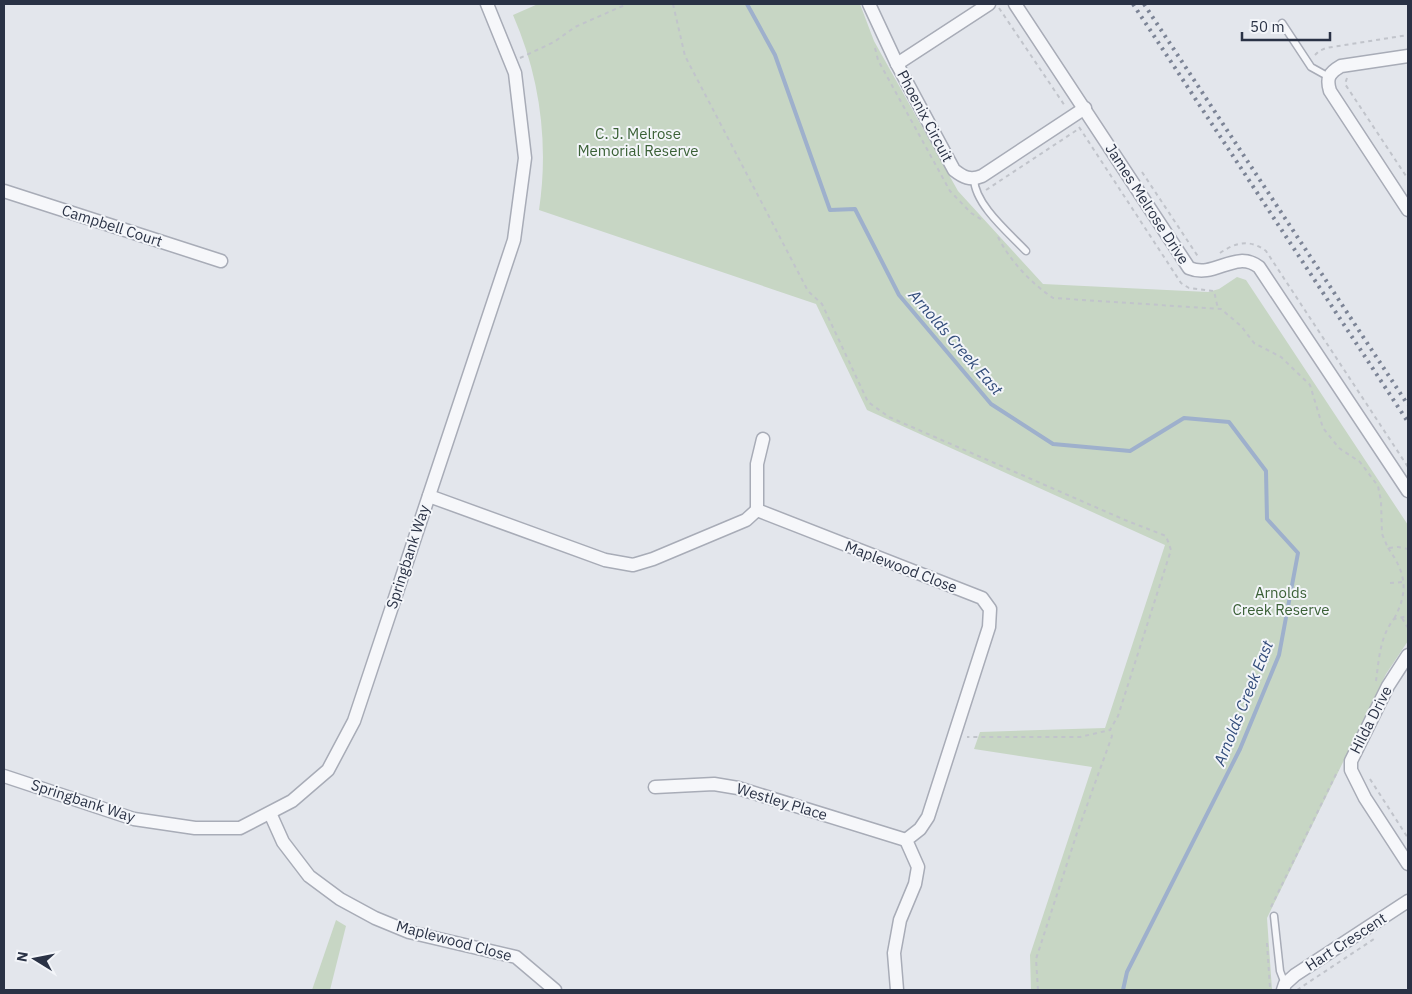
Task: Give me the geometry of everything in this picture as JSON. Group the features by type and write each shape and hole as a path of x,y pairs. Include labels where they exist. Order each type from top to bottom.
{"street":[{"name":"Springbank Way","path":"4,776 134,819 195,828 240,828 292,801 328,770 354,721 514,240 525,158 515,73 487,4"},
{"name":"Phoenix Circuit","path":"869,4 897,64 954,170 963,177 974,179"},
{"path":"897,64 990,4"},
{"name":"James Melrose Drive","path":"1015,4 1085,108 1162,230 1189,268 1197,271 1208,271 1244,260 1252,262 1259,267 1408,491"},
{"path":"1408,56 1341,66 1333,70 1328,84 1330,92 1408,210"},
{"path":"974,179 982,176 1085,108"},
{"name":"Campbell Court","path":"4,191 221,261"},
{"path":"429,496 606,560 633,564 653,559 746,520 757,510 757,464 763,439"},
{"name":"Maplewood Close","path":"757,510 982,598 990,609 989,627 928,817 920,829 906,840"},
{"name":"Hilda Drive","path":"1408,656 1388,686 1350,761 1346,764 1365,798 1408,864"},
{"name":"Westley Place","path":"655,786 714,784 738,788 906,840"},
{"name":"Maplewood Close","path":"270,812 283,842 309,876 340,899 375,918 409,932 516,957 555,990"},
{"path":"897,990 894,953 900,920 915,884 918,867 906,840"},
{"name":"Hart Crescent","path":"1284,987 1296,975 1408,901"}],"lane":[{"path":"1282,23 1310,66 1329,77"},
{"path":"974,179 974,189 985,207 1026,251"},
{"name":"Hart Crescent","path":"1272,914 1284,987"}],"path":[{"path":"528,55 554,42 575,27 627,4"},
{"path":"673,4 685,56 808,291 822,304 868,402 889,417 1166,536 1171,550 1118,716 1110,730 1080,737 953,737"},
{"path":"1310,66 1314,56 1326,48 1408,35"},
{"path":"874,41 876,57 950,191 971,213 985,222"},
{"path":"1348,77 1345,84 1408,179"},
{"path":"978,196 1080,128"},
{"path":"997,235 1016,264 1033,283 1053,298 1221,309 1241,326 1254,344 1281,357 1310,385 1323,428 1339,448 1360,462 1378,486 1381,501 1382,534 1402,572 1402,603 1387,628 1380,649 1376,682"},
{"path":"1388,548 1398,546 1408,549"},
{"path":"1390,583 1403,582"},
{"path":"1394,619 1408,616"},
{"path":"1402,618 1408,628"},
{"path":"1038,990 1036,959 1077,833 1112,736 1110,730"},
{"path":"1272,914 1346,764"},
{"path":"1366,771 1408,838"},
{"path":"1297,990 1377,937"},
{"path":"1266,938 1270,990"}],"green space":[{"name":"Arnolds Creek Reserve","path":"538,4 860,4 874,41 958,191 1043,284 1208,292 1219,289 1237,277 1246,280 1408,525 1408,641 1386,674 1267,918 1272,990 1031,990 1030,955 1092,767 974,749 980,732 1105,728 1165,545 867,410 816,304 539,210 543,160 540,111 530,62 513,15"},
{"path":"336,920 346,926 330,990 312,990"}],"waterway":[{"name":"Arnolds Creek East","path":"747,4 775,55 830,210 855,209 899,295 991,404 1053,444 1130,451 1184,418 1229,422 1266,471 1267,519 1298,553 1279,655 1240,749 1127,972 1123,990"}],"railway":[{"path":"1133,4 1408,422"},
{"path":"1144,4 1408,405"}],"park label":[{"name":"C. J. Melrose Memorial Reserve","path":"638,142"}]}
